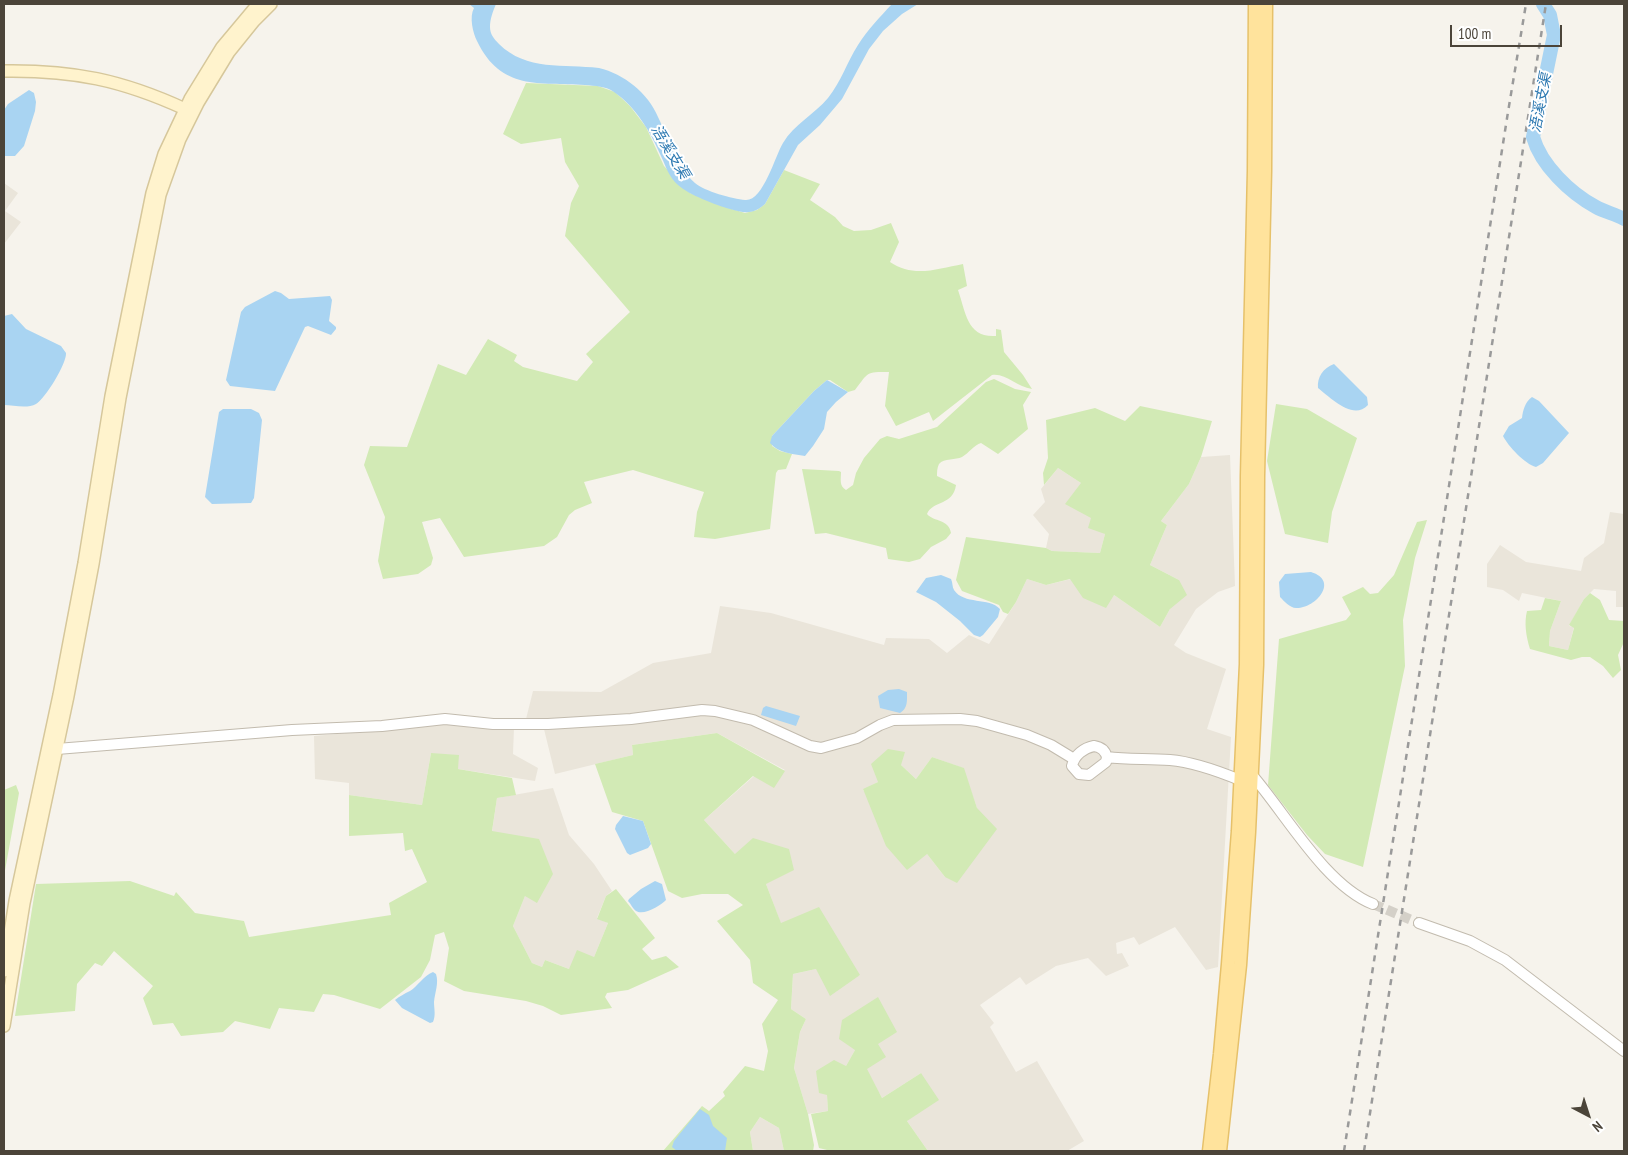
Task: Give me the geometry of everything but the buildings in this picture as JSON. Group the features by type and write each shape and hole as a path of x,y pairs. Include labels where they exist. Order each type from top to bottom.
{"main road":[{"path":"4,971 15,901 68,648 112,396 147,213 164,154 185,109 222,47 258,4"},
{"path":"4,1026 24,903 57,749 93,564 120,398 156,214 165,180 183,133 213,78 241,36 271,4"},
{"path":"1220,1151 1236,1010 1246,778 1247,476 1254,180 1254,4"},
{"path":"1209,1151 1225,1009 1257,665 1258,476 1265,190 1266,4"},
{"path":"4,72 54,72 96,77 139,90 185,109"}],"street":[{"path":"57,749 292,730 382,726 445,719 493,724 548,724 631,720 694,710 715,711 753,720 810,746 821,748 857,738 893,720 960,719 977,721 1027,735 1051,745 1074,759"},
{"path":"1094,746 1102,748 1107,756 1106,762 1089,775 1079,774 1072,766 1074,759 1088,748 1094,746"},
{"path":"1107,756 1121,759 1160,759 1185,762 1246,778 1270,796 1319,860 1355,894 1373,904"},
{"path":"1419,923 1470,941 1506,960 1624,1051"}],"shaded area":[{"path":"4,183 18,193 5,211 21,222 4,244"},
{"path":"1230,455 1235,586 1218,592 1196,609 1174,645 1186,653 1226,669 1207,729 1231,737 1218,967 1206,970 1175,927 1139,945 1134,937 1116,943 1117,954 1122,953 1129,966 1106,976 1088,958 1056,966 1026,985 1020,977 980,1005 994,1023 990,1027 1016,1072 1037,1061 1084,1141 1067,1151 928,1151 907,1121 921,1073 882,1098 855,1050 827,1095 828,1111 808,1114 794,1068 800,1032 806,1019 791,1009 793,974 816,969 860,976 781,924 766,884 704,820 754,776 785,770 717,733 632,745 633,755 555,774 542,721 526,719 533,691 601,692 653,663 711,653 720,606 771,613 884,645 886,638 929,639 947,653 969,635 989,644 1016,602 1027,579 1046,585 1071,579 1114,595 1160,627 1170,609 1179,580 1150,565 1167,525 1161,521 1189,484 1201,457","holes":["932,757 963,768 977,808 945,877 927,854 863,790 878,782 901,765 916,779"]},
{"path":"1058,468 1081,483 1091,518 1105,534 1100,553 1052,551 1046,548 1049,534 1033,515 1045,502 1041,489"},
{"path":"1610,512 1624,514 1624,607 1616,607 1616,591 1594,589 1584,599 1569,626 1574,627 1568,650 1549,646 1550,631 1561,601 1522,593 1519,601 1503,590 1487,587 1487,564 1500,545 1526,562 1581,571 1584,558 1604,543"},
{"path":"445,723 473,728 514,728 513,754 538,768 535,781 458,769 431,753 422,805 349,795 349,783 315,779 314,736"},
{"path":"553,788 569,835 594,864 612,891 606,896 597,918 608,923 594,957 569,969 545,960 542,967 532,963 513,926 525,896 492,832 497,798"},
{"path":"760,1117 779,1128 784,1151 753,1151 750,1132"}],"green space":[{"path":"526,83 598,86 615,92 630,106 646,127 664,166 690,193 745,213 757,210 765,204 784,170 820,184 810,200 835,217 843,226 854,231 871,230 891,223 899,242 890,262 899,267 907,270 925,271 963,264 967,286 958,290 969,322 979,333 986,336 996,336 996,329 1001,330 1004,352 1032,389 1021,386 1002,376 992,375 933,421 929,412 896,426 885,406 889,372 868,374 855,390 848,392 827,380 814,391 772,436 772,446 780,451 792,454 786,469 778,470 776,473 770,529 715,539 694,537 697,512 704,492 633,470 584,482 592,503 575,510 569,515 557,537 544,546 464,557 440,518 422,522 433,558 431,565 418,574 383,579 378,561 385,517 364,465 370,446 407,447 438,364 466,375 488,339 517,355 514,361 523,367 577,381 593,362 586,354 630,312 565,236 571,203 579,186 565,162 561,138 521,144 503,134"},
{"path":"994,379 1015,389 1031,392 1023,405 1028,429 998,454 981,443 962,457 939,464 937,476 956,485 954,492 947,500 934,507 927,514 950,528 951,533 946,539 931,547 920,559 909,562 888,559 886,548 826,533 815,534 802,469 839,471 841,472 841,484 846,490 853,485 856,473 864,458 880,439 887,436 899,439 937,427 986,382"},
{"path":"1276,404 1307,409 1357,438 1332,512 1328,543 1285,534 1267,461"},
{"path":"1140,406 1212,421 1201,457 1189,484 1161,521 1167,525 1150,565 1179,580 1187,595 1170,609 1160,627 1114,595 1106,608 1083,598 1070,579 1046,585 1027,579 1008,614 1003,612 999,605 962,591 956,580 966,537 1046,548 1052,551 1100,553 1105,534 1088,528 1091,518 1065,504 1081,483 1058,468 1044,485 1043,473 1048,458 1046,420 1095,408 1125,421"},
{"path":"1427,520 1415,558 1403,620 1405,666 1363,867 1325,854 1307,835 1268,785 1279,639 1346,620 1351,614 1342,597 1363,587 1370,594 1378,593 1394,575 1417,522"},
{"path":"1590,593 1600,600 1609,620 1624,621 1624,642 1618,655 1621,670 1613,678 1603,666 1590,657 1571,660 1530,649 1526,625 1527,611 1541,610 1545,598 1561,601 1550,631 1549,646 1568,650 1574,628 1569,625 1584,599"},
{"path":"717,733 785,771 774,788 753,776 704,820 735,854 753,838 789,849 794,870 766,884 781,923 819,907 860,975 830,996 816,969 793,974 791,1009 806,1019 800,1032 794,1068 808,1114 814,1145 813,1151 784,1151 779,1128 760,1117 750,1132 753,1151 663,1151 702,1106 709,1111 725,1096 723,1092 745,1066 764,1071 768,1051 762,1024 778,1000 753,983 750,960 717,921 743,905 728,894 702,894 682,898 668,891 643,821 612,812 595,764 633,755 632,745"},
{"path":"888,749 905,752 901,765 916,779 932,757 964,768 977,808 997,829 957,883 945,877 927,854 907,870 886,846 863,789 878,782 871,764"},
{"path":"431,753 459,755 458,769 512,778 516,795 497,798 492,831 539,839 553,874 537,903 525,896 513,926 532,963 542,967 545,960 569,969 577,950 594,957 608,923 597,919 606,896 616,889 655,938 642,949 652,960 666,956 679,967 628,990 607,993 605,997 612,1008 561,1015 543,1006 526,1001 464,991 444,981 449,948 444,932 435,935 430,960 421,977 380,1009 334,995 323,994 314,1012 279,1008 270,1029 235,1021 223,1032 181,1036 173,1023 153,1025 143,998 153,986 114,951 102,966 95,963 77,984 75,1011 15,1016 36,884 130,881 174,896 176,892 195,913 244,921 249,937 391,915 389,903 427,882 412,849 405,851 403,833 349,836 349,795 422,805"},
{"path":"16,785 19,793 4,876 4,790"},
{"path":"878,997 897,1032 878,1044 886,1057 867,1069 882,1098 921,1073 939,1100 907,1121 928,1151 831,1151 819,1148 811,1114 828,1111 827,1095 819,1093 816,1071 834,1060 846,1066 855,1050 839,1039 842,1020"}],"water":[{"path":"469,4 496,4 490,30 499,44 521,59 546,65 599,68 626,80 642,93 654,108 678,160 688,176 705,189 745,200 751,199 763,186 788,136 823,104 833,92 850,58 874,23 892,4 918,4 902,14 883,31 869,49 842,99 820,125 798,145 765,204 756,210 744,212 710,202 678,185 670,175 653,138 642,121 622,98 611,90 596,86 523,81 498,69 487,57 476,38 472,20 474,8"},
{"path":"29,90 34,93 36,102 24,146 15,156 4,156 4,110 8,104"},
{"path":"275,291 289,299 330,296 332,300 329,321 336,329 331,335 308,326 305,327 275,391 230,386 226,380 241,312 245,307"},
{"path":"12,314 26,329 61,346 66,353 59,372 40,401 24,407 4,405 4,316"},
{"path":"1334,364 1367,397 1368,405 1362,409 1349,409 1318,388 1322,373"},
{"path":"827,380 848,392 827,412 824,429 805,456 786,452 773,446 770,443 772,436 814,391"},
{"path":"1532,397 1539,401 1569,433 1543,463 1536,467 1517,454 1503,436 1509,426 1522,418 1525,406"},
{"path":"223,409 251,409 259,413 262,420 254,498 251,503 212,504 205,497 219,412"},
{"path":"1311,572 1319,576 1324,582 1322,594 1303,607 1294,608 1289,606 1280,597 1279,582 1285,574"},
{"path":"941,575 951,579 953,589 958,595 990,603 1000,609 998,617 980,637 974,635 936,602 916,592 926,578"},
{"path":"899,689 907,692 903,711 900,713 880,708 878,696 888,690"},
{"path":"766,706 800,716 796,726 761,715 763,708"},
{"path":"623,816 643,821 651,844 648,848 630,855 627,853 615,829"},
{"path":"655,881 662,884 666,900 648,911 636,911 628,901 629,899"},
{"path":"433,972 437,977 437,984 434,1017 433,1022 430,1023 402,1008 395,1000 413,989"},
{"path":"700,1109 709,1115 713,1126 727,1138 725,1151 677,1151 672,1147 674,1141"}],"waterway":[{"name":"浯溪支渠","path":"1543,4 1550,15 1554,35 1533,137 1543,158 1567,186 1596,207 1624,219"}],"tunnel":[{"path":"1373,904 1419,923"}],"railway":[{"path":"1344,1151 1526,4"},
{"path":"1364,1151 1546,4"}]}
